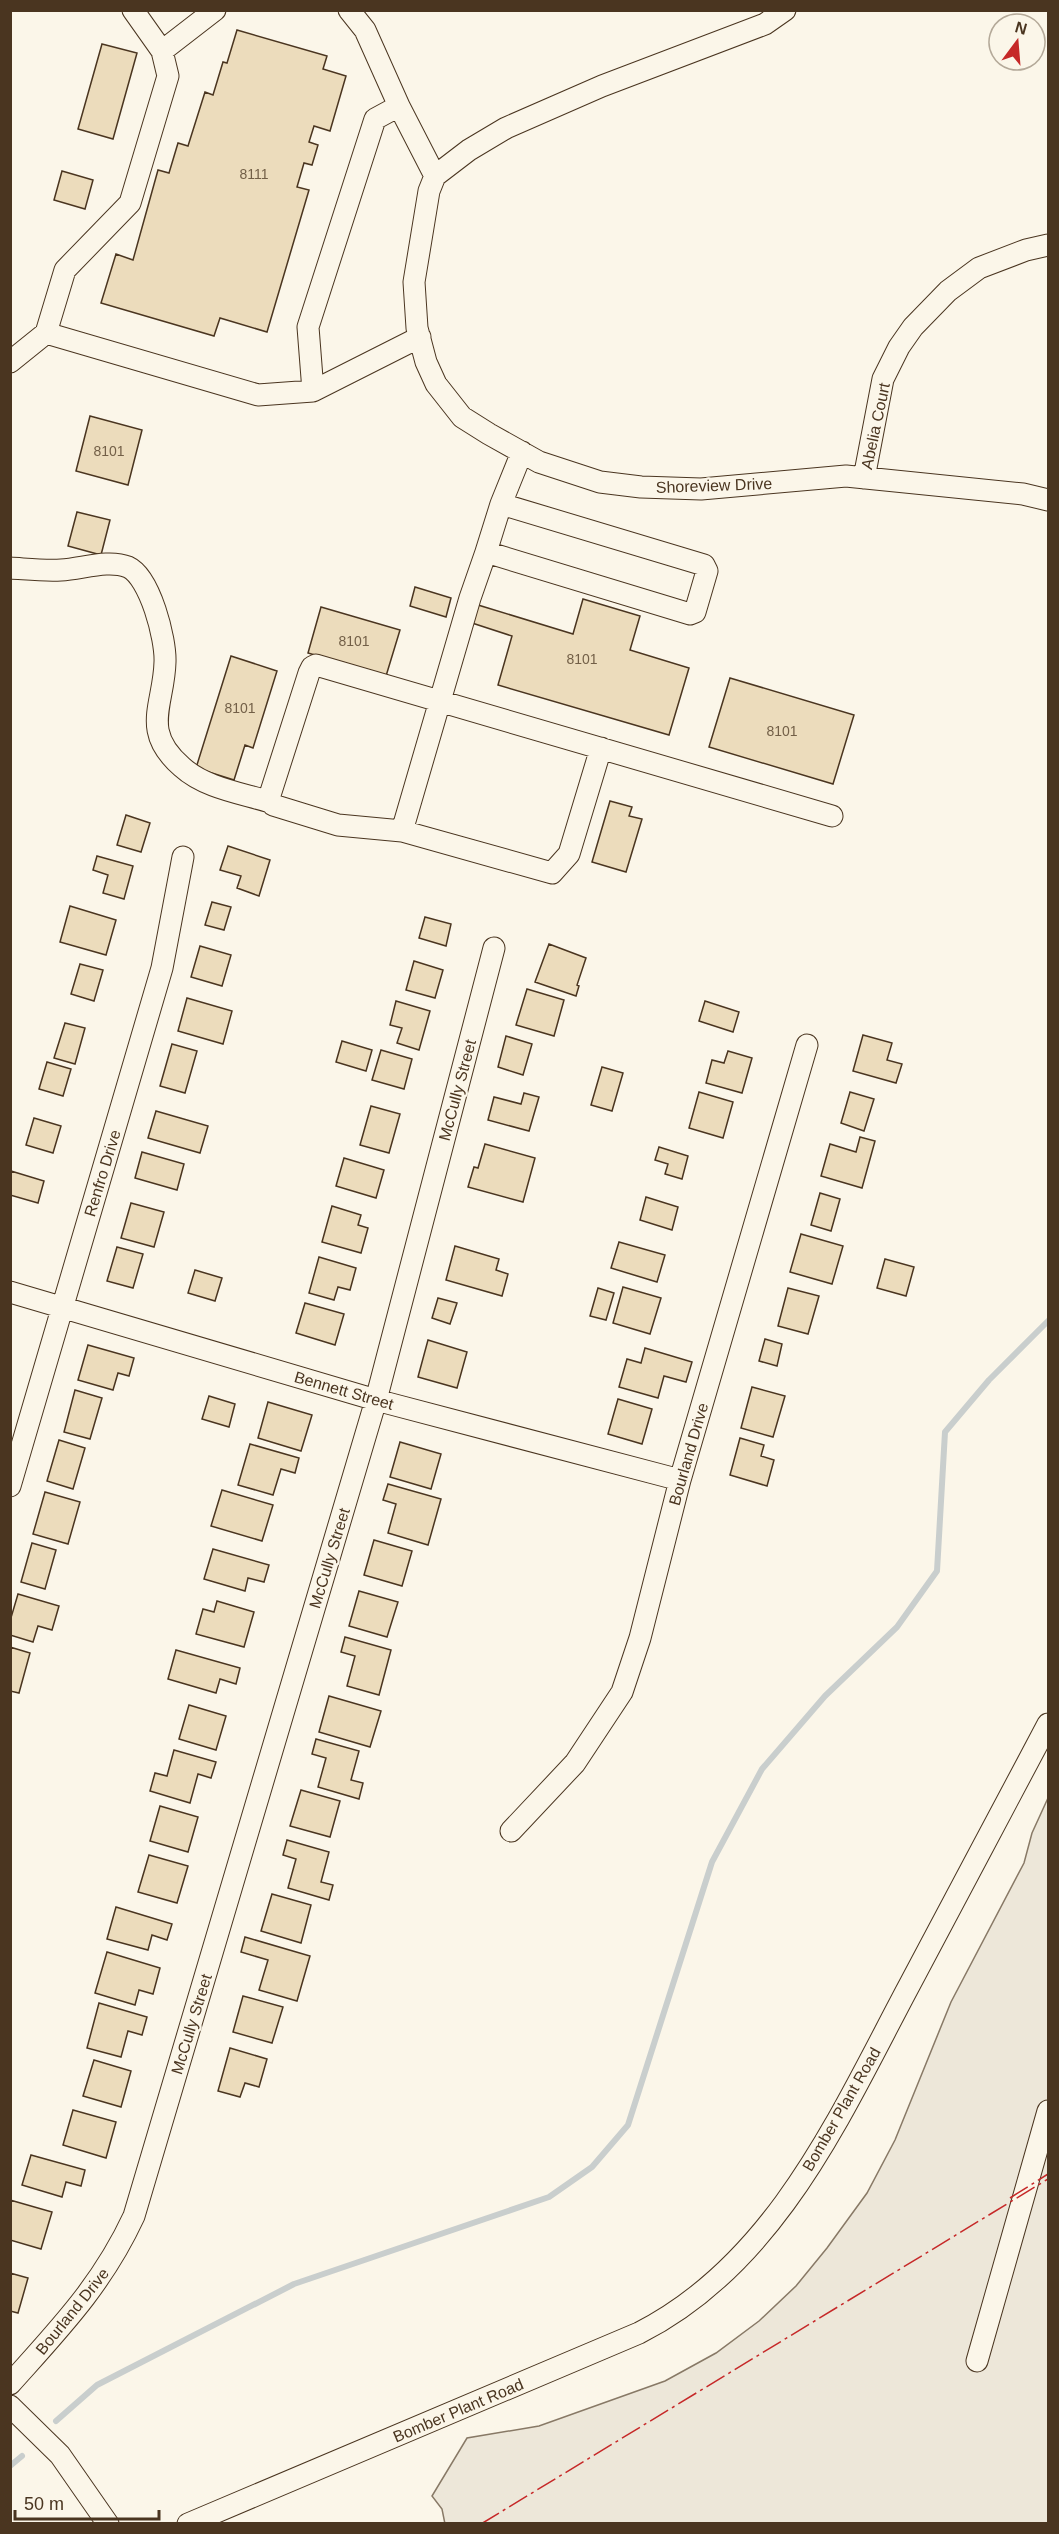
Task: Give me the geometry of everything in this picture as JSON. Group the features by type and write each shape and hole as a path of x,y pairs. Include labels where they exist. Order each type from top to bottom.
{"street":[{"path":"10,362 46,333 65,270 130,202 168,76 162,51 133,10"},
{"path":"350,10 365,30 399,106 435,176 469,150 506,128 602,86 765,24 785,10"},
{"path":"162,51 208,13"},
{"path":"313,391 308,327 375,119 399,106"},
{"name":"Shoreview Drive","path":"435,176 429,191 414,282 420,337 426,362 436,384 462,417 539,462 600,482 641,487 701,489 846,476 1023,494 1048,500"},
{"name":"Abelia Court","path":"864,478 883,379 899,347 913,327 948,291 980,268 1026,250 1048,245"},
{"path":"46,333 258,395 313,391 420,337"},
{"path":"402,831 470,598 501,504 522,452"},
{"path":"486,552 690,614 695,612 707,571 704,566 501,504"},
{"path":"10,568 60,570 115,564 130,568 147,585 162,639 165,662 157,708 158,730 165,749 181,767 200,780 338,825 402,831 552,873 569,854 601,748"},
{"path":"270,802 269,798 312,667 316,665 832,816"},
{"name":"Renfro Drive","path":"10,1486 162,968 183,857"},
{"name":"McCully Street","path":"150,2164 376,1400 494,948"},
{"name":"Bourland Drive","path":"511,1831 575,1763 622,1692 640,1638 680,1480 807,1045"},
{"name":"Bennett Street","path":"10,1292 376,1400 680,1480"},
{"name":"Bomber Plant Road","path":"188,2523 639,2333 655,2325 713,2283 779,2212 825,2144 1048,1724"},
{"path":"977,2361 1048,2110"},
{"name":"Bourland Drive","path":"10,2385 84,2301 100,2278 134,2216 150,2164"},
{"path":"10,2406 60,2455 108,2523"}],"shaded area":[{"path":"1048,1798 1048,2523 445,2524 442,2509 432,2496 467,2438 539,2426 665,2381 716,2353 759,2321 796,2286 867,2193 895,2140 951,2002 1024,1863 1032,1833"}],"building":[{"path":"237,30 327,56 323,69 346,76 330,131 314,126 309,142 318,145 312,165 304,163 297,187 309,190 267,332 220,318 214,336 101,303 116,254 133,260 158,170 169,173 178,143 188,146 205,92 213,95 223,62 227,63"},
{"path":"102,44 137,53 113,139 78,129"},
{"path":"62,171 93,180 85,209 54,200"},
{"path":"90,416 142,430 128,485 76,471"},
{"path":"77,512 110,520 101,555 68,546"},
{"path":"415,587 451,598 446,617 410,606"},
{"path":"583,599 640,616 630,650 689,668 669,735 498,685 512,636 472,623 478,605 573,634"},
{"path":"321,607 400,630 386,676 308,653"},
{"path":"231,656 277,671 253,748 245,745 234,780 196,768"},
{"path":"730,678 854,715 833,784 709,747"},
{"path":"610,801 632,807 629,816 642,819 626,872 592,862"},
{"path":"126,815 150,823 141,852 117,845"},
{"path":"228,846 270,860 259,896 237,888 241,876 220,870"},
{"path":"97,856 133,866 124,899 103,893 108,875 93,870"},
{"path":"212,902 231,907 224,930 205,925"},
{"path":"70,906 116,920 106,955 60,942"},
{"path":"425,917 451,924 446,946 419,938"},
{"path":"549,944 586,958 577,985 579,986 576,996 535,982"},
{"path":"200,946 231,955 222,986 191,977"},
{"path":"414,961 443,970 435,998 406,990"},
{"path":"80,964 103,970 94,1001 71,994"},
{"path":"527,989 564,1000 554,1036 516,1025"},
{"path":"187,998 232,1011 223,1044 178,1031"},
{"path":"396,1001 430,1011 419,1050 397,1043 402,1028 390,1025"},
{"path":"705,1001 739,1012 733,1032 699,1021"},
{"path":"65,1023 85,1028 75,1064 54,1058"},
{"path":"863,1035 892,1043 887,1060 902,1064 896,1083 853,1071"},
{"path":"506,1036 532,1044 523,1075 498,1067"},
{"path":"342,1041 372,1050 366,1071 336,1062"},
{"path":"172,1044 197,1051 185,1093 160,1086"},
{"path":"381,1050 412,1059 404,1089 372,1080"},
{"path":"728,1051 752,1058 742,1093 706,1083 712,1060 724,1063"},
{"path":"47,1062 71,1069 63,1096 39,1089"},
{"path":"602,1067 623,1073 612,1111 591,1105"},
{"path":"699,1092 733,1102 723,1138 689,1128"},
{"path":"850,1092 874,1099 864,1131 841,1123"},
{"path":"524,1093 539,1097 529,1131 488,1120 494,1097 521,1104"},
{"path":"371,1106 400,1114 389,1153 360,1145"},
{"path":"156,1111 208,1126 200,1153 148,1138"},
{"path":"34,1118 61,1126 53,1153 26,1145"},
{"path":"860,1137 875,1141 862,1188 821,1176 830,1144 856,1152"},
{"path":"485,1144 535,1158 523,1202 468,1187 474,1167 478,1168"},
{"path":"659,1147 688,1156 682,1179 665,1174 668,1164 655,1160"},
{"path":"142,1152 184,1164 177,1190 135,1178"},
{"path":"344,1158 384,1170 376,1198 336,1186"},
{"path":"11,1171 44,1181 38,1203 10,1195"},
{"path":"820,1193 840,1199 831,1231 811,1225"},
{"path":"646,1197 678,1207 672,1230 640,1220"},
{"path":"131,1203 164,1212 154,1247 121,1238"},
{"path":"332,1206 361,1215 358,1225 368,1228 361,1253 322,1242"},
{"path":"801,1234 843,1246 832,1284 790,1272"},
{"path":"619,1242 665,1255 657,1282 611,1268"},
{"path":"455,1246 499,1259 496,1270 508,1274 502,1296 446,1280"},
{"path":"117,1247 143,1254 133,1288 107,1281"},
{"path":"319,1257 356,1268 350,1290 338,1287 334,1300 309,1293"},
{"path":"885,1259 914,1267 906,1296 877,1288"},
{"path":"195,1270 222,1278 215,1301 188,1293"},
{"path":"623,1287 661,1298 650,1334 613,1323"},
{"path":"598,1288 614,1293 606,1320 590,1316"},
{"path":"788,1288 819,1296 808,1334 778,1326"},
{"path":"438,1298 457,1303 450,1324 432,1318"},
{"path":"305,1303 344,1314 335,1345 296,1333"},
{"path":"765,1339 782,1344 777,1366 759,1361"},
{"path":"428,1340 467,1352 457,1388 418,1377"},
{"path":"88,1345 134,1358 129,1376 118,1373 113,1390 78,1380"},
{"path":"645,1348 692,1362 686,1382 664,1376 658,1398 619,1387 627,1359 641,1363"},
{"path":"752,1387 785,1396 773,1437 741,1428"},
{"path":"75,1390 102,1398 90,1439 64,1432"},
{"path":"209,1396 235,1404 229,1427 202,1419"},
{"path":"618,1399 652,1409 642,1444 608,1434"},
{"path":"268,1402 312,1415 301,1451 258,1438"},
{"path":"740,1438 764,1445 761,1456 774,1460 767,1486 730,1475"},
{"path":"59,1440 85,1448 73,1489 47,1481"},
{"path":"400,1442 441,1454 431,1489 390,1477"},
{"path":"250,1444 299,1458 295,1473 281,1469 273,1495 238,1485"},
{"path":"388,1484 441,1499 428,1545 388,1533 396,1504 383,1500"},
{"path":"222,1490 273,1505 262,1541 211,1526"},
{"path":"45,1492 80,1502 68,1544 33,1534"},
{"path":"374,1540 412,1551 402,1586 364,1575"},
{"path":"32,1543 56,1550 45,1589 21,1582"},
{"path":"213,1549 269,1565 264,1582 248,1578 245,1591 204,1579"},
{"path":"359,1591 398,1602 387,1637 349,1626"},
{"path":"18,1594 59,1606 52,1630 38,1626 33,1642 10,1635 10,1621"},
{"path":"217,1601 254,1612 244,1647 196,1634 203,1609 214,1612"},
{"path":"345,1637 391,1650 379,1695 347,1686 355,1656 341,1652"},
{"path":"10,1647 30,1653 19,1693 10,1691"},
{"path":"176,1650 240,1668 236,1684 220,1679 216,1693 168,1679"},
{"path":"329,1696 381,1711 370,1747 319,1732"},
{"path":"189,1705 226,1716 216,1750 179,1739"},
{"path":"316,1739 359,1751 351,1780 363,1783 359,1799 318,1787 326,1758 312,1754"},
{"path":"174,1750 216,1762 211,1778 198,1774 190,1803 150,1791 155,1773 167,1776"},
{"path":"301,1790 340,1801 330,1837 290,1826"},
{"path":"160,1806 198,1817 188,1852 150,1841"},
{"path":"287,1840 329,1852 321,1882 333,1885 329,1900 288,1888 296,1859 283,1855"},
{"path":"149,1855 188,1866 177,1903 138,1892"},
{"path":"272,1894 311,1905 301,1943 261,1931"},
{"path":"116,1907 172,1924 167,1940 152,1935 148,1950 107,1939"},
{"path":"245,1937 310,1956 297,2001 259,1990 268,1960 241,1952"},
{"path":"107,1952 160,1968 153,1994 139,1990 135,2005 95,1993"},
{"path":"243,1996 283,2007 272,2043 233,2032"},
{"path":"99,2003 147,2017 142,2035 128,2031 121,2057 87,2048"},
{"path":"230,2048 267,2059 259,2087 245,2083 240,2097 218,2091"},
{"path":"94,2060 131,2071 121,2107 83,2096"},
{"path":"73,2110 116,2122 106,2158 63,2145"},
{"path":"31,2155 85,2170 81,2186 66,2182 62,2197 22,2185"},
{"path":"10,2200 52,2212 41,2249 10,2240"},
{"path":"10,2273 28,2278 18,2313 10,2311"}],"waterway":[{"path":"56,2421 97,2385 294,2284 549,2197 592,2167 628,2125 712,1862 762,1769 825,1696 897,1627 937,1571 945,1432 989,1380 1048,1321"},
{"path":"10,2466 22,2456"}],"power":[{"path":"1010,2198 1048,2174"},
{"path":"481,2524 1048,2179"}]}
